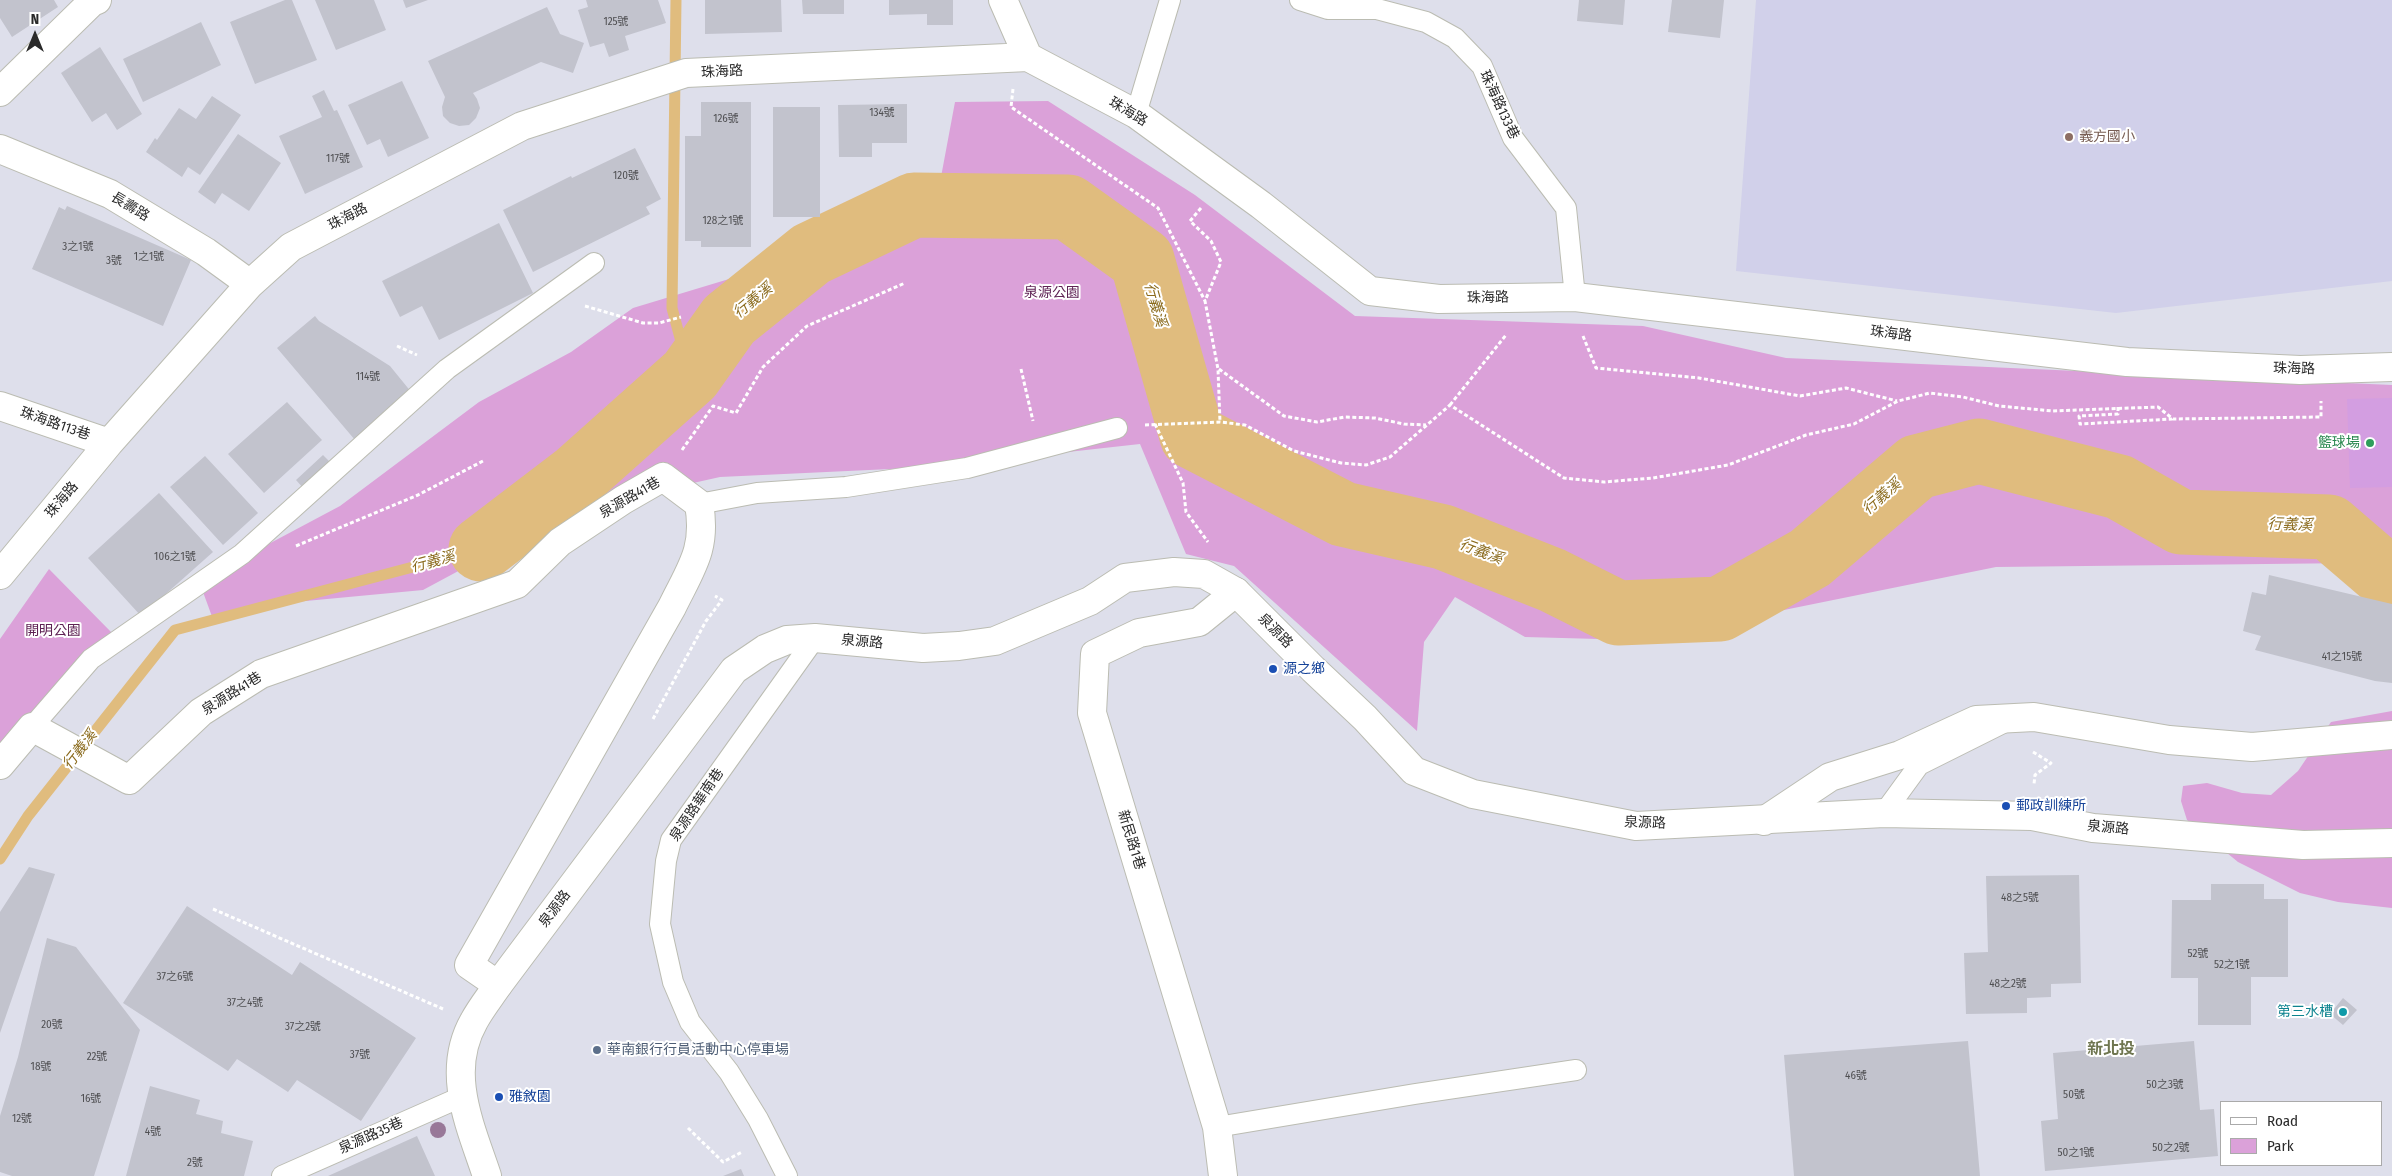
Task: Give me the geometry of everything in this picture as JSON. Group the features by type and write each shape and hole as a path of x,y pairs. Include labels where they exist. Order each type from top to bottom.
{"street":[{"path":"1003,0 1028,57"},
{"path":"0,92 94,1"},
{"name":"珠海路","path":"0,575 109,443 250,284 291,247 522,126 686,73 1028,57 1136,114 1261,205 1370,291 1439,299 1575,297 2127,362 2300,370 2392,367"},
{"name":"長壽路","path":"0,149 110,194 206,252 250,284"},
{"name":"珠海路113巷","path":"0,406 109,443"},
{"name":"泉源路41巷","path":"37,729 129,780 201,712 261,674 517,584 560,542 623,500 663,477 699,504"},
{"path":"498,985 469,965 672,607 700,550 703,526 699,504"},
{"name":"泉源路","path":"486,1176 461,1097 462,1054 474,1022 498,985 734,670 765,650 787,640 815,638 923,648 995,641 1090,601 1125,578 1174,572 1204,574 1236,592 1313,669 1366,718 1414,771 1473,794 1636,826 1764,821 1884,813 2032,816 2093,828 2303,845 2392,844"},
{"name":"新民路1巷","path":"1223,1176 1217,1127 1092,713 1095,654 1139,633 1199,622 1236,592"},
{"path":"1764,821 1830,777 1900,755 1976,720 2034,717 2169,740 2252,747 2392,735"},
{"path":"0,765 37,729"}],"lane":[{"path":"1136,114 1170,0"},
{"name":"珠海路133巷","path":"1300,0 1328,9 1377,9 1426,22 1456,38 1482,66 1513,138 1566,208 1575,297"},
{"path":"37,729 91,659 242,554 447,369 594,263"},
{"path":"699,504 757,493 846,487 958,470 1117,428"},
{"name":"泉源路華南巷","path":"787,1176 758,1120 729,1072 690,1022 673,982 660,924 666,861 671,840 815,638"},
{"path":"1884,813 1919,765 2013,718"},
{"path":"1217,1127 1415,1094 1576,1070"},
{"name":"泉源路35巷","path":"282,1176 461,1097"}],"path":[{"path":"1013,84 1011,106 1158,208 1205,301 1218,369 1220,422"},
{"path":"1202,208 1190,221 1211,241 1221,262 1205,301"},
{"path":"663,477 713,406 736,413 763,368 807,326 905,283"},
{"path":"550,293 608,314 642,323 659,324 681,317"},
{"path":"1204,574 1208,540 1186,512 1183,483 1155,424 1220,422 1245,425 1294,451 1341,463 1366,465 1390,457 1450,405 1506,335"},
{"path":"1583,336 1596,368 1699,378 1800,396 1846,388 1898,401"},
{"path":"1021,369 1040,449"},
{"path":"1218,369 1284,416 1317,422 1345,417 1375,418 1404,424 1426,425"},
{"path":"1450,405 1564,478 1604,482 1653,478 1728,465 1806,435 1854,424 1898,401 1930,393 1963,397 1999,406 2053,411 2118,407 2158,407 2173,419"},
{"path":"2118,407 2118,414 2079,416 2080,424 2204,418 2321,418 2321,396"},
{"path":"295,547 418,495 484,461"},
{"path":"2032,816 2035,775 2051,763 2032,752 2034,747"},
{"path":"212,909 474,1022"},
{"path":"688,1128 723,1162"}],"shaded area":[{"name":"義方國小","path":"1756,0 2392,0 2392,281 2116,313 1736,271"},
{"name":"籃球場","path":"2392,398 2392,487 2350,488 2347,399"}],"green space":[{"name":"泉源公園","path":"1048,101 1195,195 1355,316 1643,326 1786,358 2392,385 2392,573 2356,563 1996,567 1636,640 1525,637 1455,597 1424,642 1417,731 1234,566 1186,554 1140,444 933,467 720,477 572,510 423,590 295,602 214,622 199,581 340,506 479,402 571,352 633,308 835,247 941,177 955,102"},
{"name":"開明公園","path":"49,569 113,634 72,666 0,748 0,639"},
{"path":"2392,711 2392,908 2338,902 2300,893 2238,862 2187,820 2181,801 2183,786 2207,783 2242,793 2271,795 2298,771 2331,722"}],"building":[{"path":"0,0 54,0 58,7 12,37 0,18"},
{"path":"285,0 292,0 317,60 255,84 230,22"},
{"path":"315,0 374,0 386,30 336,50"},
{"path":"403,0 428,0 406,8"},
{"path":"586,0 658,0 666,23 625,36 629,50 609,57 604,43 590,47 578,10 588,7"},
{"path":"705,0 781,0 782,32 705,34"},
{"path":"802,0 844,0 844,14 803,14"},
{"path":"889,0 953,0 953,25 927,25 927,14 889,15"},
{"path":"1579,0 1625,0 1623,25 1577,21"},
{"path":"1672,0 1724,0 1720,38 1668,32"},
{"path":"547,7 560,34 584,43 573,73 541,62 473,93 480,108 476,118 469,125 459,126 450,123 443,116 442,107 445,97 428,61"},
{"path":"201,22 221,65 143,102 123,59"},
{"path":"100,47 142,114 117,130 106,113 92,122 61,73"},
{"path":"402,81 429,138 388,157 380,139 367,145 348,105"},
{"path":"324,90 334,111 337,110 363,167 305,194 279,136 322,117 312,96"},
{"path":"212,96 241,115 200,175 188,167 182,177 146,152 155,138 157,140 179,108 196,119"},
{"path":"701,102 751,102 751,247 701,247 701,241 685,241 685,136 701,136"},
{"path":"907,104 907,143 872,143 872,157 839,157 838,105"},
{"path":"773,107 820,107 820,217 773,217"},
{"path":"238,134 281,163 249,211 222,193 215,204 198,192"},
{"path":"635,148 661,199 646,207 650,214 533,272 503,210 571,176 572,178"},
{"path":"67,206 191,260 163,326 32,269 59,207 65,210"},
{"path":"499,223 533,293 439,340 422,306 400,317 382,281"},
{"path":"315,316 319,321 390,366 412,393 355,440 277,348"},
{"path":"287,402 322,440 264,493 228,454"},
{"path":"323,455 332,464 304,489 296,480"},
{"path":"205,456 258,513 223,545 170,487"},
{"path":"159,493 213,552 141,616 88,558"},
{"path":"2269,575 2392,604 2392,683 2375,681 2255,650 2261,636 2243,631 2252,592 2266,595"},
{"path":"29,867 55,874 0,1033 0,912"},
{"path":"2079,875 2081,983 2051,984 2051,997 2027,998 2027,1013 1966,1014 1964,953 1988,952 1986,876"},
{"path":"2211,884 2264,884 2264,899 2288,899 2288,977 2251,977 2251,1025 2198,1025 2198,978 2171,978 2172,900 2211,900"},
{"path":"187,906 292,975 300,962 416,1038 361,1121 297,1080 288,1092 237,1059 228,1071 123,1003"},
{"path":"47,938 76,947 140,1030 94,1176 12,1176 0,1172 0,1116 18,1057"},
{"name":"第三水槽","path":"2343,998 2357,1010 2343,1025 2330,1014"},
{"path":"1968,1041 1980,1176 1794,1176 1784,1055"},
{"path":"2194,1041 2200,1110 2214,1109 2218,1156 2045,1171 2041,1121 2058,1119 2053,1053"},
{"path":"150,1086 200,1100 196,1114 223,1121 221,1133 253,1141 244,1176 126,1176"},
{"path":"417,1136 435,1176 328,1176"},
{"path":"741,1169 744,1176 723,1176"}],"waterway":[{"path":"676,0 672,308 690,375"},
{"name":"行義溪","path":"481,549 578,475 690,375 729,320 811,254 914,205 1068,207 1142,260 1192,436 1343,514 1443,537 1552,580 1618,613 1720,609 1810,558 1917,467 1979,451 2119,487 2181,522 2329,527 2385,575 2392,573"},
{"name":"行義溪","path":"0,859 28,816 175,630 481,549"}],"place":[{"name":"義方國小","path":"2069,137"},
{"name":"籃球場","path":"2370,443"},
{"name":"源之鄉","path":"1273,669"},
{"name":"郵政訓練所","path":"2006,806"},
{"name":"第三水槽","path":"2343,1012"},
{"name":"華南銀行行員活動中心停車場","path":"597,1050"},
{"name":"雅敘園","path":"499,1097"}],"district":[{"name":"新北投","path":"2111,1050"}]}
